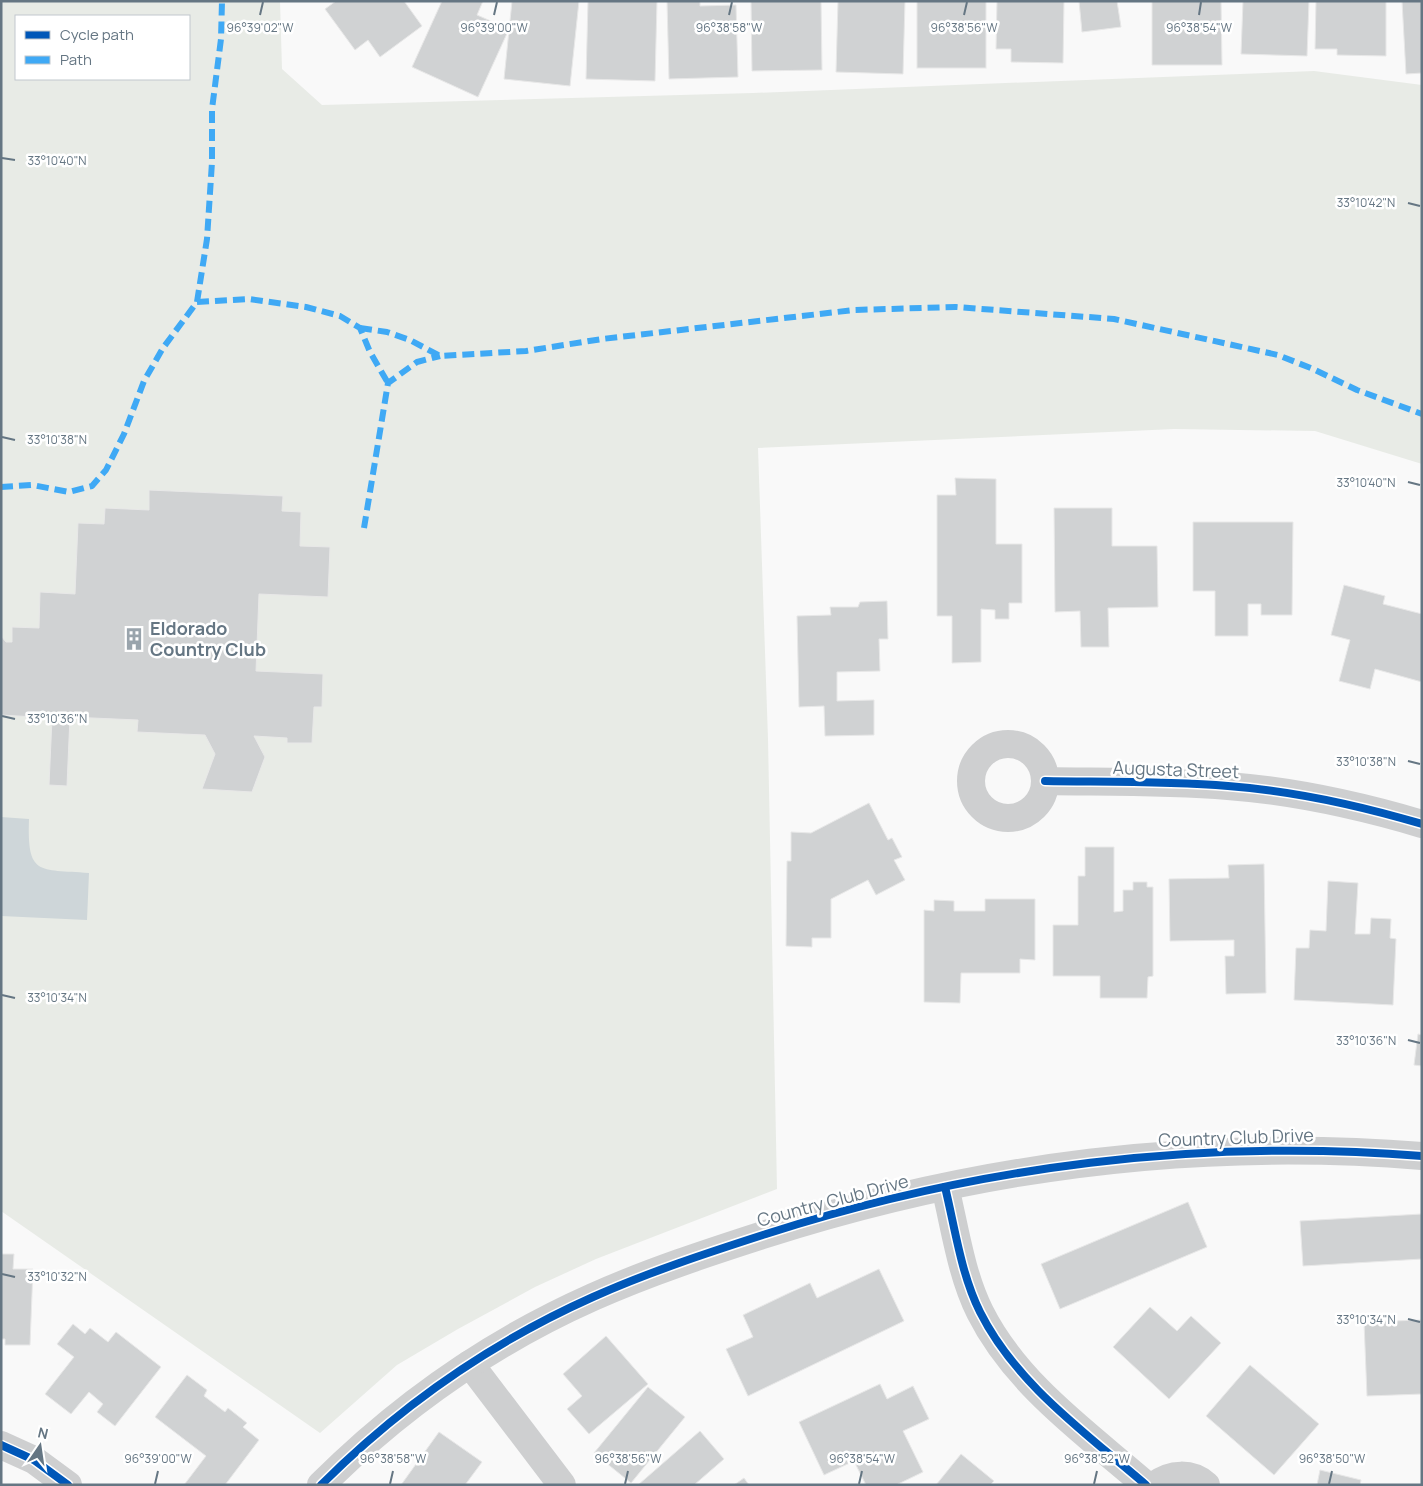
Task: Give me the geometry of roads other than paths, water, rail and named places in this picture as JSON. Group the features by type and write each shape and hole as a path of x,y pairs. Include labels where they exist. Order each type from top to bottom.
{"street":[{"name":"Augusta Street","path":"1045,781 1190,784 1260,790 1336,801 1422,824"},
{"name":"Country Club Drive","path":"321,1485 379,1431 436,1386 470,1364 570,1307 647,1274 830,1214 945,1187 1078,1164 1195,1152 1314,1150 1422,1156"},
{"path":"945,1187 973,1296 1008,1358 1048,1400 1146,1485"},
{"path":"470,1364 562,1485"},
{"path":"1,1445 34,1460 68,1485"},
{"path":"1155,1485 1166,1478 1186,1475 1206,1485"}],"place":[{"name":"Eldorado Country Club","path":"134,639"}]}
